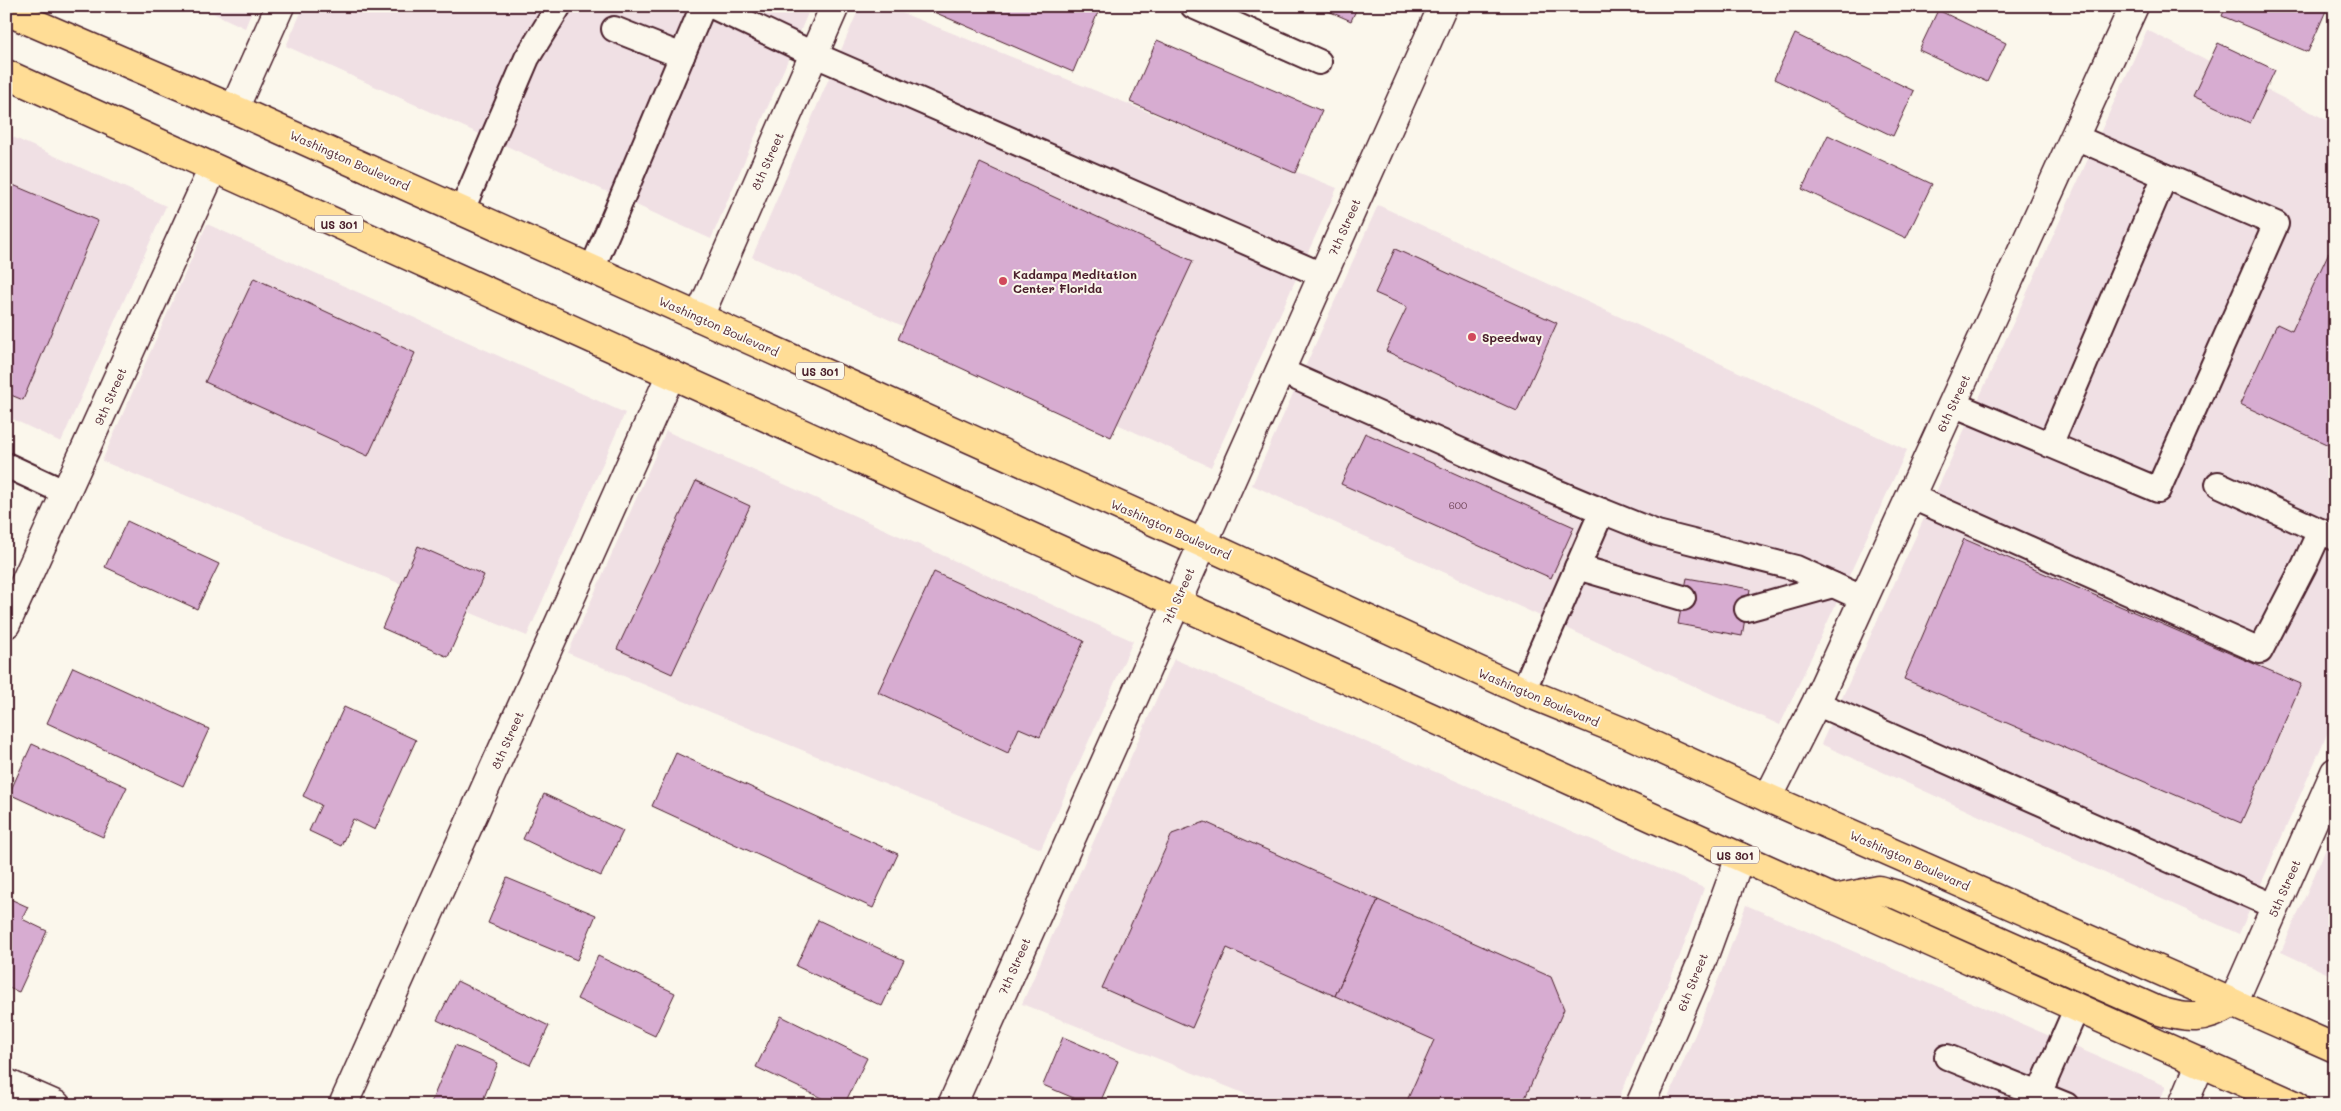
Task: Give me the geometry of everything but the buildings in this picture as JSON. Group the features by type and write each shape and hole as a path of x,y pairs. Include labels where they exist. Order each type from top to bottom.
{"main road":[{"name":"Washington Boulevard","path":"6,11 462,210 1202,543 1523,691 1626,733 1768,798 2335,1048"},
{"name":"US 301","path":"7,76 2295,1105"},
{"path":"1834,899 1878,890 1897,895 2156,1010 2175,1016 2207,1016 2233,1003"}],"street":[{"path":"234,109 280,6"},
{"name":"8th Street","path":"699,317 835,6"},
{"name":"7th Street","path":"952,1105 1443,6"},
{"name":"6th Street","path":"1768,798 1816,703 2134,6"},
{"name":"9th Street","path":"6,624 213,168"},
{"name":"8th Street","path":"343,1105 671,374"},
{"name":"5th Street","path":"2233,1003 2335,772"},
{"name":"6th Street","path":"1640,1105 1701,964 1740,857"},
{"path":"2183,1105 2201,1062"},
{"path":"6,1083 56,1105"}],"lane":[{"path":"462,210 527,58 559,6"},
{"path":"592,269 703,6"},
{"path":"712,6 813,54 1322,275"},
{"path":"1193,6 1319,62"},
{"path":"614,29 682,56"},
{"path":"1953,404 2158,490 2276,224 2074,137"},
{"path":"2050,445 2165,176"},
{"path":"1279,370 1502,469 1657,533 1796,568 1864,599"},
{"path":"6,465 66,493"},
{"path":"1910,496 2260,651 2304,566 2327,534 2218,484"},
{"path":"1523,691 1602,511"},
{"path":"1577,567 1683,598"},
{"path":"1747,610 1833,584"},
{"path":"1816,703 2276,907"},
{"path":"2039,1094 2077,1007"},
{"path":"1947,1057 2066,1105"}],"shaded area":[{"path":"198,6 254,6 245,28"},
{"path":"304,6 811,6 711,239 286,46"},
{"path":"860,6 885,6 1337,188 1211,467 752,257"},
{"path":"2147,30 2335,124 2335,716 2239,934 1821,744"},
{"path":"6,134 166,206 61,442 6,416"},
{"path":"1378,205 1907,450 1780,725 1252,485"},
{"path":"207,224 625,413 527,636 102,461"},
{"path":"666,431 1133,641 1041,849 568,653"},
{"path":"1174,659 1704,888 1680,956 1616,1105 1273,1105 1022,1004"},
{"path":"2335,828 2335,977 2281,952"},
{"path":"1746,905 2166,1086 2158,1105 1665,1105 1721,973"}],"place":[{"name":"Kadampa Meditation Center Florida","path":"1003,281"},
{"name":"Speedway","path":"1472,337"}]}
